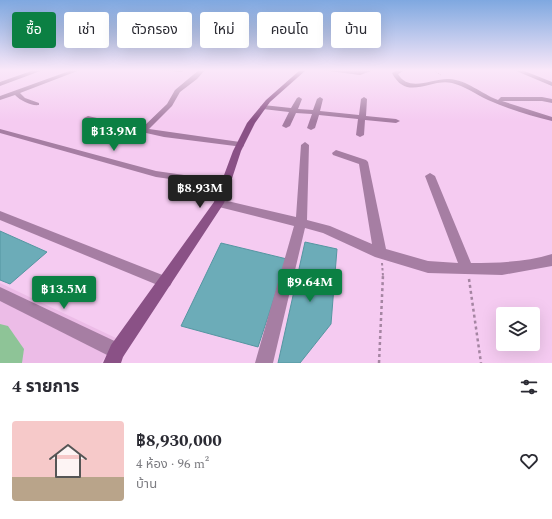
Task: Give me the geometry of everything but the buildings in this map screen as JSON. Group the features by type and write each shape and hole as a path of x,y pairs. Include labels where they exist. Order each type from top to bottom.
{"main road":[{"path":"114,357 219,203 240,144 251,123 263,107 285,87"}],"street":[{"path":"0,98 30,87"},
{"path":"144,130 170,105 182,87"},
{"path":"464,87 493,100 552,120"},
{"path":"16,92 23,99 37,104"},
{"path":"286,126 299,99"},
{"path":"311,128 320,99"},
{"path":"360,135 364,99"},
{"path":"493,100 542,99 552,101"},
{"path":"263,107 396,122"},
{"path":"88,118 199,140 240,144"},
{"path":"0,132 156,174 226,184"},
{"path":"264,363 301,222 305,145"},
{"path":"336,153 363,162 380,253"},
{"path":"430,176 467,269"},
{"path":"219,203 326,229 380,253 428,267 502,269 548,262 552,259"},
{"path":"0,215 165,282"},
{"path":"0,294 114,357"}],"path":[{"path":"378,363 384,281 380,253"},
{"path":"467,269 481,363"}],"shaded area":[{"path":"0,283 118,339 101,363 0,363"}],"green space":[{"path":"0,324 8,326 24,349 22,363 0,363"}]}
